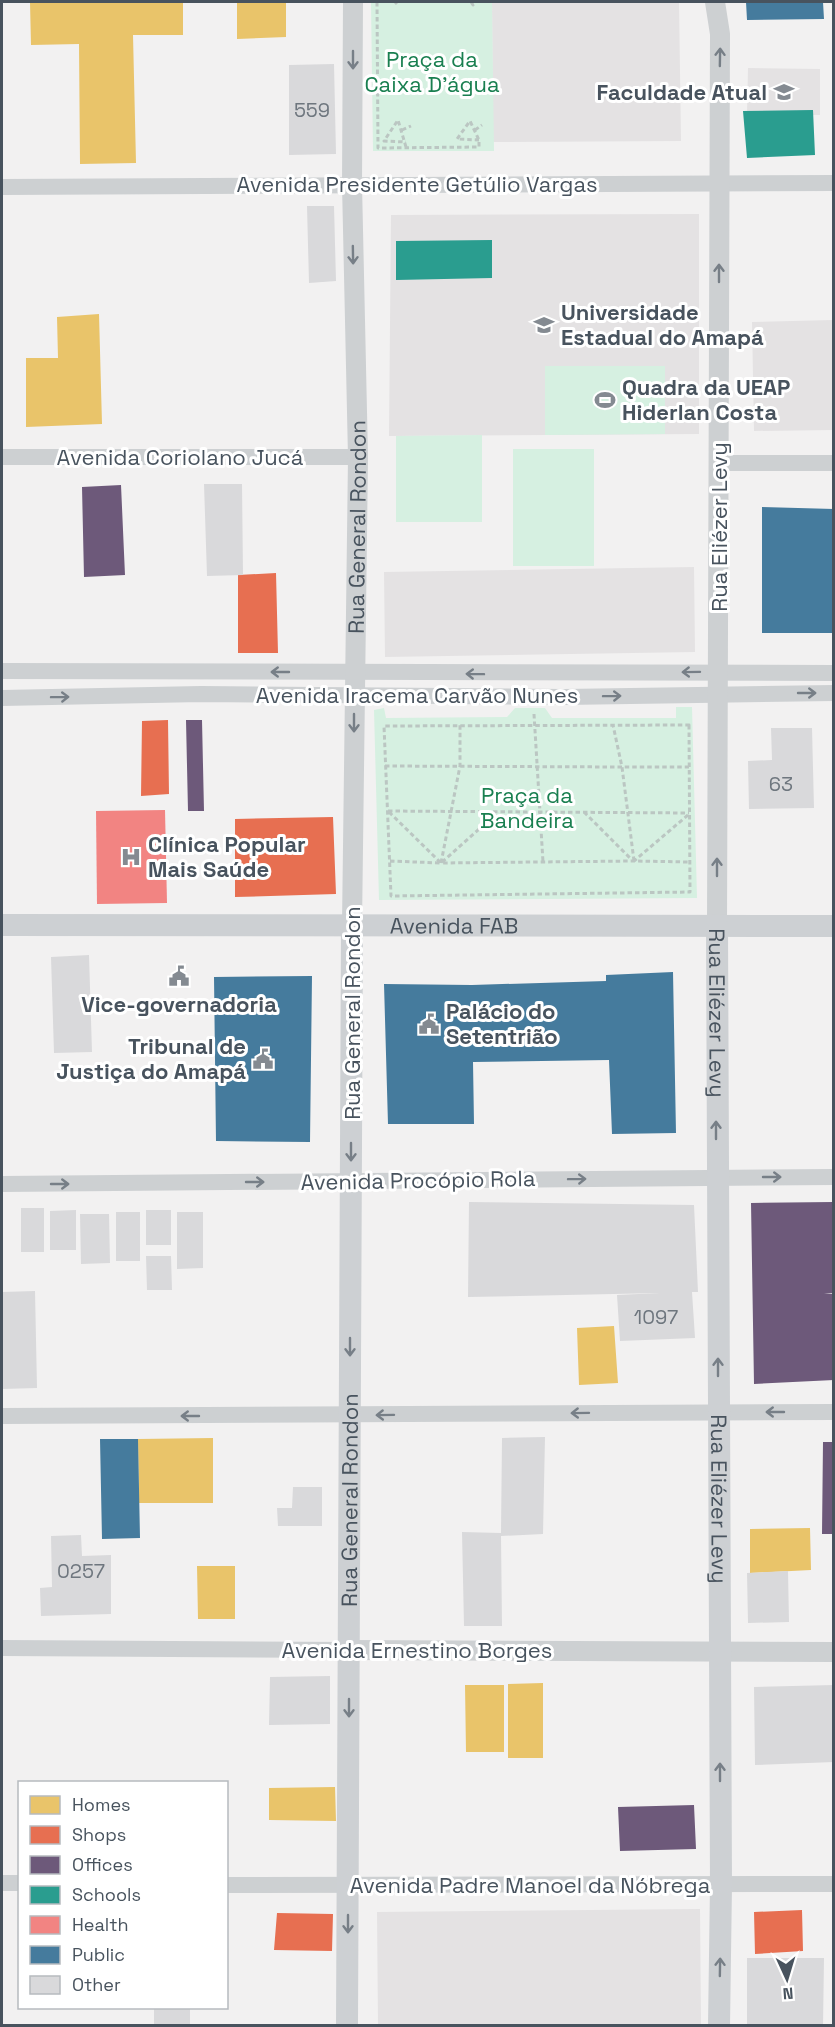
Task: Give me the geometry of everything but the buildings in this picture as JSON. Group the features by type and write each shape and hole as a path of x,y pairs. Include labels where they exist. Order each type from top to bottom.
{"main road":[{"name":"Avenida FAB","path":"2,925 834,926"},
{"name":"Rua General Rondon","path":"347,2025 352,926"},
{"name":"Rua Eliézer Levy","path":"717,926 716,1177 721,1885 719,2025"}],"street":[{"name":"Rua General Rondon","path":"352,926 358,457 352,184 353,2"},
{"name":"Rua Eliézer Levy","path":"715,2 720,34 717,926"},
{"name":"Avenida Presidente Getúlio Vargas","path":"2,187 834,183"},
{"name":"Avenida Coriolano Jucá","path":"2,457 358,457"},
{"path":"720,463 834,463"},
{"name":"Avenida Iracema Carvão Nunes","path":"2,671 834,673"},
{"path":"201,694 202,671"},
{"path":"508,674 508,696"},
{"path":"564,696 565,674"},
{"name":"Avenida Iracema Carvão Nunes","path":"2,698 201,694 564,696 834,693"},
{"name":"Avenida Procópio Rola","path":"2,1184 834,1177"},
{"path":"2,1416 834,1412"},
{"name":"Avenida Ernestino Borges","path":"2,1648 834,1652"},
{"path":"2,1883 18,1883"},
{"name":"Avenida Padre Manoel da Nóbrega","path":"228,1885 834,1884"}],"path":[{"path":"377,2 378,148 479,147 479,140 470,121 457,139 458,147"},
{"path":"384,147 384,141 398,120 406,148"},
{"path":"474,130 482,125"},
{"path":"402,130 411,126"},
{"path":"457,139 479,140"},
{"path":"377,141 406,142"},
{"path":"534,709 537,725 543,862"},
{"path":"441,862 460,766 460,725"},
{"path":"613,725 622,767 634,861"},
{"path":"613,725 689,725 690,892 391,896 384,726 613,725"},
{"path":"386,766 689,767"},
{"path":"387,811 689,813"},
{"path":"387,811 441,862"},
{"path":"441,862 498,812"},
{"path":"584,812 634,861"},
{"path":"634,861 689,813"},
{"path":"390,861 690,862"}],"shaded area":[{"path":"492,2 679,2 681,141 493,142"},
{"name":"Faculdade Atual","path":"748,68 820,69 820,115 747,114"},
{"name":"Universidade Estadual do Amapá","path":"699,214 699,434 389,436 391,215"},
{"path":"833,320 833,430 754,431 752,322"},
{"path":"694,567 695,652 385,657 384,572"},
{"path":"700,1909 701,2025 378,2025 377,1912"}],"green space":[{"name":"Praça da Caixa D'água","path":"371,2 492,2 494,151 373,151"},
{"name":"Quadra da UEAP Hiderlan Costa","path":"545,366 665,366 665,434 545,435"},
{"path":"482,435 482,522 396,522 396,436"},
{"path":"513,449 594,449 594,566 513,566"},
{"name":"Praça da Bandeira","path":"676,707 692,707 697,898 379,900 374,710 384,708 386,718 507,717 515,708 545,708 552,718 676,718"}],"place":[{"name":"Faculdade Atual","path":"784,92"},
{"name":"Universidade Estadual do Amapá","path":"544,325"},
{"name":"Quadra da UEAP Hiderlan Costa","path":"605,400"},
{"name":"Clínica Popular Mais Saúde","path":"131,857"},
{"name":"Vice-governadoria","path":"179,976"},
{"name":"Palácio do Setentrião","path":"429,1024"},
{"name":"Tribunal de Justiça do Amapá","path":"263,1059"}]}
